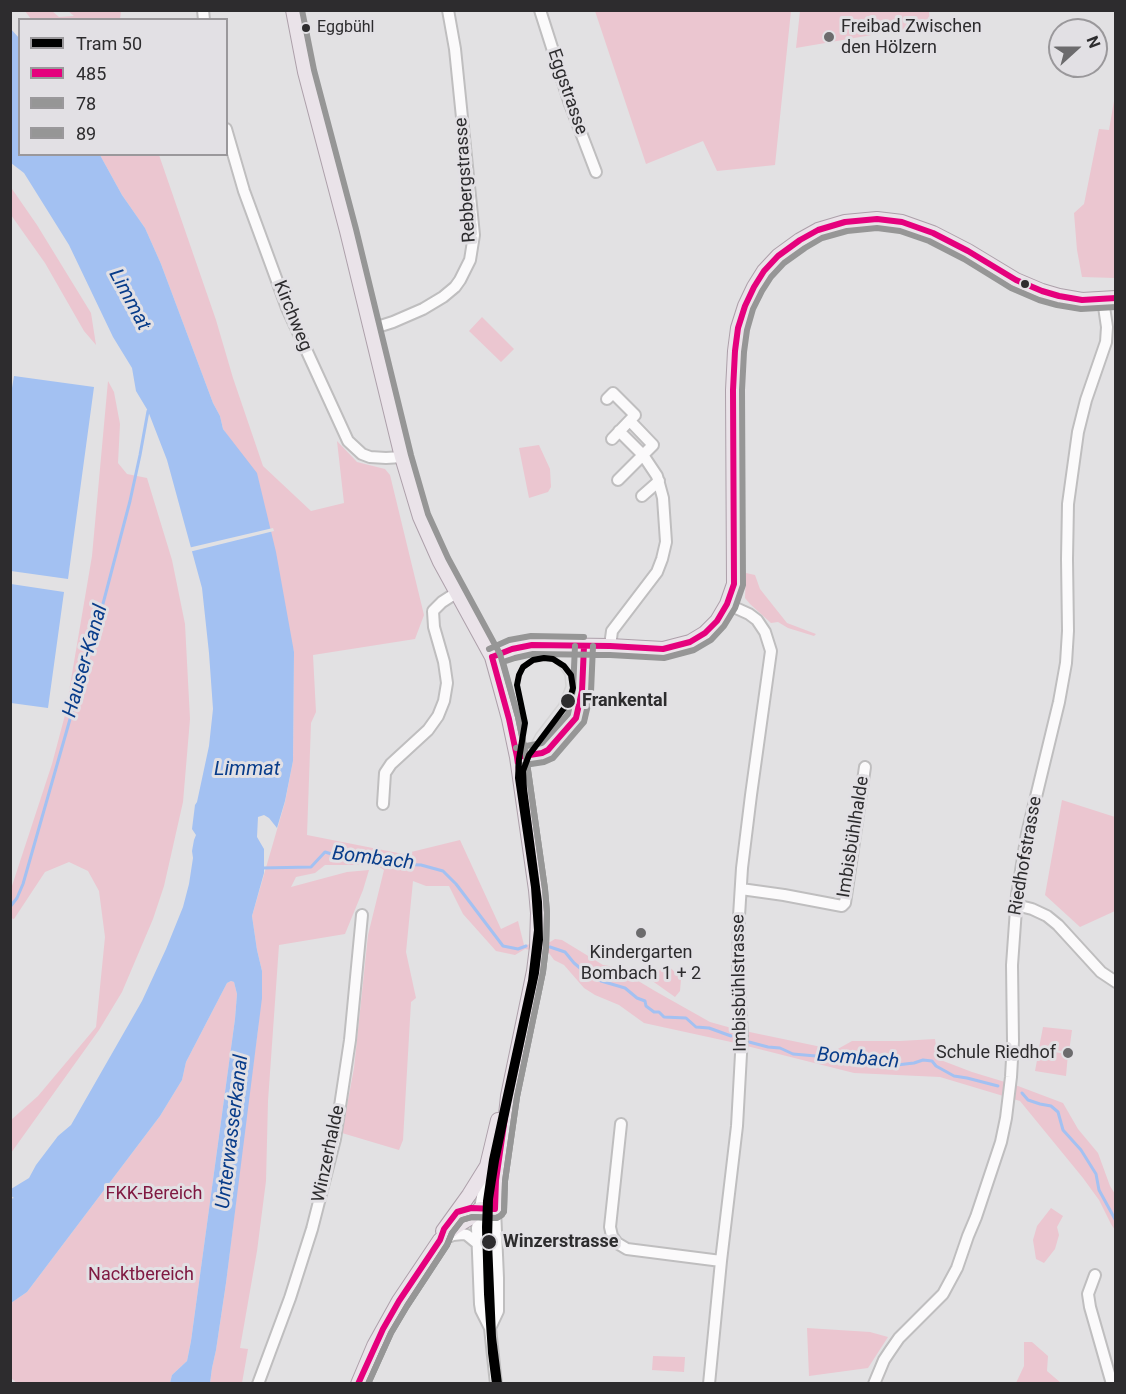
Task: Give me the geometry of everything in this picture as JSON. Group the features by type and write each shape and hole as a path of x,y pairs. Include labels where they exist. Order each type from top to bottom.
{"main road":[{"path":"293,10 305,72 402,457 420,517 456,593 492,657 509,719 517,757 538,913 534,971 508,1096 496,1180 495,1209 480,1209 440,1240 399,1301 374,1346 358,1383"},
{"path":"492,657 512,649 532,645 663,649 690,642 705,633 717,621 727,604 734,584 733,390 736,340 741,318 754,287 770,264 786,249 809,234 856,220 877,219 902,222 933,233 1016,280 1042,291 1082,300 1109,299"},
{"path":"440,1240 444,1228 487,1166 498,1119 508,1096"}],"street":[{"name":"Rebbergstrasse","path":"372,333 443,297 455,287 470,260 474,235 455,49 448,10"},
{"name":"Eggstrasse","path":"540,10 567,97 596,172"},
{"name":"Kirchweg","path":"228,136 244,191 287,308 348,441 362,454 370,457 402,457"},
{"name":"Riedhofstrasse","path":"874,1383 884,1360 899,1338 943,1294 957,1268 1001,1142 1011,1077 1012,965 1016,905 1027,834 1066,663 1068,504 1078,432 1086,400 1106,342 1109,299"},
{"path":"607,399 613,393 635,415 616,435 644,455 652,467 659,481 663,498 666,527 666,542 657,572 612,631 610,646"},
{"path":"618,480 653,445 630,421"},
{"path":"642,496 659,481"},
{"path":"383,804 385,773 390,764 428,730 438,716 444,701 447,683 444,662 434,627 433,611 456,593"},
{"name":"Imbisbühlstrasse","path":"709,1383 737,1126 742,1036 738,957 741,890 751,795 771,651 765,632 757,620 727,604"},
{"name":"Imbisbühlhalde","path":"741,890 842,906 845,903 865,767"},
{"path":"1016,905 1047,916 1101,972 1116,982"},
{"name":"Winzerhalde","path":"258,1383 290,1298 312,1229 335,1139 350,1040 362,915"},
{"path":"621,1124 610,1227 617,1243 636,1251 722,1261"},
{"path":"487,1166 477,1228 481,1310 490,1328 496,1383"},
{"path":"457,1212 471,1208 480,1209"},
{"path":"490,1328 498,1311 495,1209"},
{"path":"440,1240 463,1234 478,1244"},
{"path":"1095,1275 1088,1294 1112,1383"}],"green space":[{"path":"25,11 52,11 59,17 74,16 68,11 121,11 120,18 30,18"},
{"path":"595,11 791,11 775,165 717,171 703,141 646,164"},
{"name":"Freibad Zwischen den Hölzern","path":"800,11 929,11 930,25 796,48"},
{"path":"1115,95 1115,278 1082,277 1074,213 1084,204 1099,129 1109,130"},
{"path":"101,156 159,156 263,466 311,511 344,503 337,441 357,462 385,469 390,475 424,615 415,639 313,655 316,712 311,723 307,835 403,854 460,840 501,929 518,921 524,945 550,942 555,939 562,940 603,965 615,967 710,1022 836,1050 852,1041 935,1039 938,1059 1063,1103 1078,1129 1098,1153 1115,1194 1115,1230 1099,1200 1083,1178 1020,1101 940,1077 854,1073 644,1023 619,1005 584,988 564,965 554,960 549,953 525,949 515,955 496,951 463,914 449,886 426,886 413,881 406,952 416,998 411,1002 403,1140 399,1150 342,1133 354,1068 368,935 384,870 376,865 325,865 315,873 296,877 291,887 347,872 369,870 345,934 279,945 268,1101 266,1181 257,1251 240,1348 248,1349 242,1383 210,1383 226,1283 258,1029 262,971 252,916 285,802 293,761 294,652 238,451 223,429 220,416 145,228 122,195"},
{"path":"10,186 91,313 96,345 84,331 45,263 11,215"},
{"path":"482,317 514,349 501,362 469,331"},
{"path":"108,381 114,392 120,424 118,463 127,474 147,478 172,560 185,624 190,719 183,802 164,886 153,919 122,992 99,1030 11,1153 11,1120 38,1096 96,1027 105,937 99,891 88,871 69,862 45,872 14,919 11,918 10,892 52,764 65,715 92,556"},
{"path":"539,445 550,469 551,487 548,492 529,498 519,448"},
{"path":"746,573 755,575 760,589 787,623 816,634 814,636 788,628 778,622 771,623 745,598"},
{"path":"1062,800 1115,817 1115,911 1080,927 1045,895"},
{"path":"664,965 668,965 681,979 680,991 675,997 651,980"},
{"path":"234,982 237,994 235,1019 187,1361 172,1375 170,1383 18,1384 11,1378 11,1303 27,1292 160,1116 182,1080 186,1062 227,983"},
{"path":"1043,1027 1072,1030 1069,1052 1039,1048"},
{"path":"1039,1050 1068,1054 1066,1076 1035,1071"},
{"path":"1051,1208 1063,1216 1057,1227 1059,1235 1055,1249 1044,1263 1036,1259 1033,1240 1037,1226"},
{"path":"807,1328 870,1332 888,1337 868,1368 809,1376"},
{"path":"1024,1342 1032,1342 1048,1356 1047,1371 1061,1383 1016,1383 1024,1366"},
{"path":"653,1356 685,1357 684,1372 652,1370"}],"water":[{"name":"Limmat","path":"10,28 18,37 18,156 101,156 122,195 145,228 220,416 223,429 257,473 276,552 294,652 293,761 285,801 277,828 264,815 258,817 257,837 264,849 264,873 252,916 262,971 262,998 226,1283 210,1383 170,1383 172,1375 187,1361 191,1341 235,1019 237,994 234,982 227,983 186,1062 182,1080 160,1116 27,1292 11,1303 10,1199 14,1198 11,1196 11,1189 29,1178 58,1136 71,1125 142,1001 166,949 183,907 189,884 196,835 192,829 195,805 209,746 213,709 202,588 167,460 148,411 136,391 132,368 113,337 69,245 24,173 11,163"},
{"path":"14,376 94,387 68,579 11,571 10,400"},
{"path":"11,584 64,592 48,708 11,703"}],"pier":[{"path":"273,528 274,531 189,552 188,548"}],"waterway":[{"name":"Hauser-Kanal","path":"10,907 23,884 104,600 130,501 148,411"},
{"name":"Bombach","path":"262,868 311,867 325,852 345,858 357,854 379,858 393,864 421,865 443,871 456,884 503,946 518,949 526,946"},
{"name":"Bombach","path":"550,947 565,952 586,973 601,981 625,988 637,998 645,1001 646,1006 654,1012 659,1012 664,1017 686,1018 696,1027 709,1028 731,1036"},
{"name":"Bombach","path":"749,1042 830,1061 888,1066 923,1060 932,1061 936,1066 954,1076 998,1086"},
{"name":"Bombach","path":"1022,1093 1028,1100 1051,1106 1058,1112 1063,1130 1081,1150 1096,1174 1099,1190 1116,1221"}],"tram line":[{"name":"50","path":"495,1384 487,1294 486,1201 492,1160 531,981 537,930 534,887 518,778 525,723 517,685 523,667 533,660 544,658 553,659 564,666 571,675 573,688 565,707 529,755 523,771 539,902 540,940 536,973 490,1199 489,1242 493,1337 499,1384"},
{"path":"523,784 523,765 527,751 536,734 559,704 566,686 565,675 558,665 546,659 535,660"}],"transit line":[{"name":"89","path":"302,10 314,70 428,514 448,558 500,654 518,717 526,756 547,912 543,972 517,1097 505,1181 504,1212 496,1218 472,1217 462,1220 391,1333 368,1384"},
{"name":"485","path":"492,657 512,649 532,645 663,649 690,642 705,633 717,621 727,604 734,584 733,390 738,328 745,306 764,271 778,256 800,240 818,230 845,222 877,219 902,222 933,233 1016,280 1042,291 1082,300 1116,298"},
{"name":"78","path":"368,1384 391,1333 462,1220 472,1217 497,1218 504,1211 505,1181 517,1097 543,972 547,913 526,756 503,662 533,654 664,658 694,650 711,640 724,626 735,608 743,585 742,390 747,330 753,309 771,277 784,263 822,238 847,231 877,228 900,231 929,241 1011,288 1039,300 1081,309 1116,307"},
{"name":"89","path":"489,649 509,640 531,636 584,637"},
{"name":"89","path":"516,748 542,743 568,714 573,690 575,646"},
{"name":"485","path":"517,757 548,750 576,718 582,691 584,646"},
{"name":"78","path":"518,766 544,762 553,758 584,722 591,692 593,646"},
{"name":"485","path":"358,1384 383,1329 399,1301 457,1212 471,1208 495,1209 496,1180 508,1096 534,971 538,913 517,757 492,657"}],"place":[{"name":"Eggbühl","path":"306,28"},
{"name":"Freibad Zwischen den Hölzern","path":"829,37"},
{"name":"Frankental","path":"568,701"},
{"name":"Kindergarten Bombach 1 + 2","path":"641,933"},
{"name":"Schule Riedhof","path":"1068,1053"},
{"name":"Winzerstrasse","path":"489,1242"}],"water label":[{"name":"Unterwasserkanal","path":"233,1132"}],"park label":[{"name":"FKK-Bereich","path":"154,1194"},
{"name":"Nacktbereich","path":"141,1275"}]}
